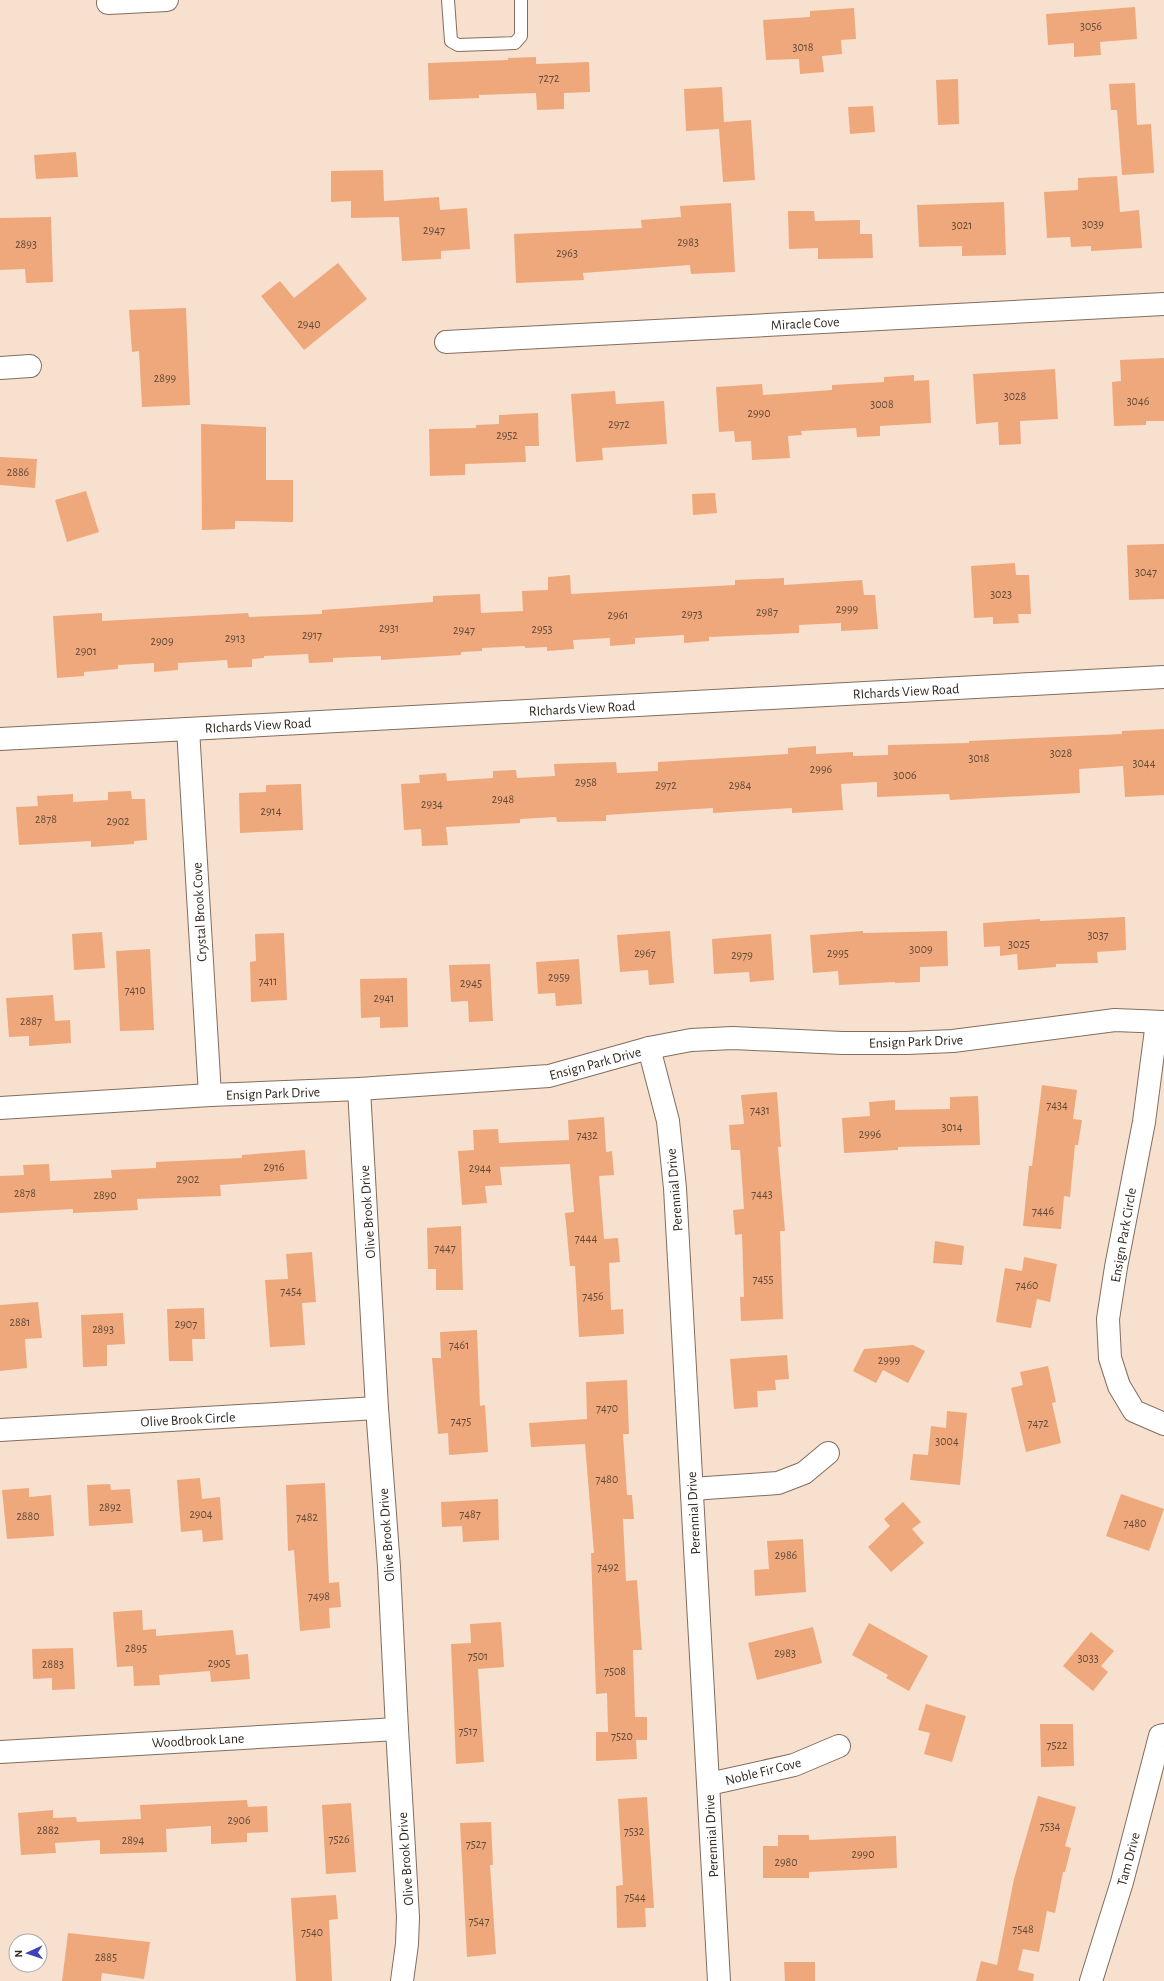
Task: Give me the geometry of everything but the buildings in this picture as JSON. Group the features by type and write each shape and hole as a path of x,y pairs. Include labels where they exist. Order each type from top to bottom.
{"street":[{"path":"108,3 167,0"},
{"name":"Miracle Cove","path":"446,342 1164,304"},
{"path":"0,368 30,366"},
{"name":"RIchards View Road","path":"0,739 1164,677"},
{"name":"Crystal Brook Cove","path":"188,729 210,1095"},
{"name":"Ensign Park Drive","path":"0,1108 210,1095 359,1089 549,1076 649,1048 691,1040 733,1038 842,1043 945,1041 1115,1020 1160,1022"},
{"name":"Ensign Park Circle","path":"1160,1022 1144,1122 1116,1267 1108,1319 1110,1358 1119,1386 1134,1411 1164,1424"},
{"name":"Perennial Drive","path":"649,1048 668,1120 675,1188 719,1981"},
{"name":"Olive Brook Drive","path":"359,1089 377,1408 389,1566 396,1729 408,1917 408,1944 402,1981"},
{"name":"Olive Brook Circle","path":"0,1430 377,1408"},
{"path":"692,1489 778,1483 804,1473 828,1454"},
{"name":"Woodbrook Lane","path":"0,1752 396,1729"},
{"name":"Tam Drive","path":"1091,1981 1122,1882 1162,1735"},
{"name":"Noble Fir Cove","path":"708,1784 794,1765 839,1746"}],"lane":[{"path":"448,0 451,41 458,45 515,43 521,36 520,0"}]}
